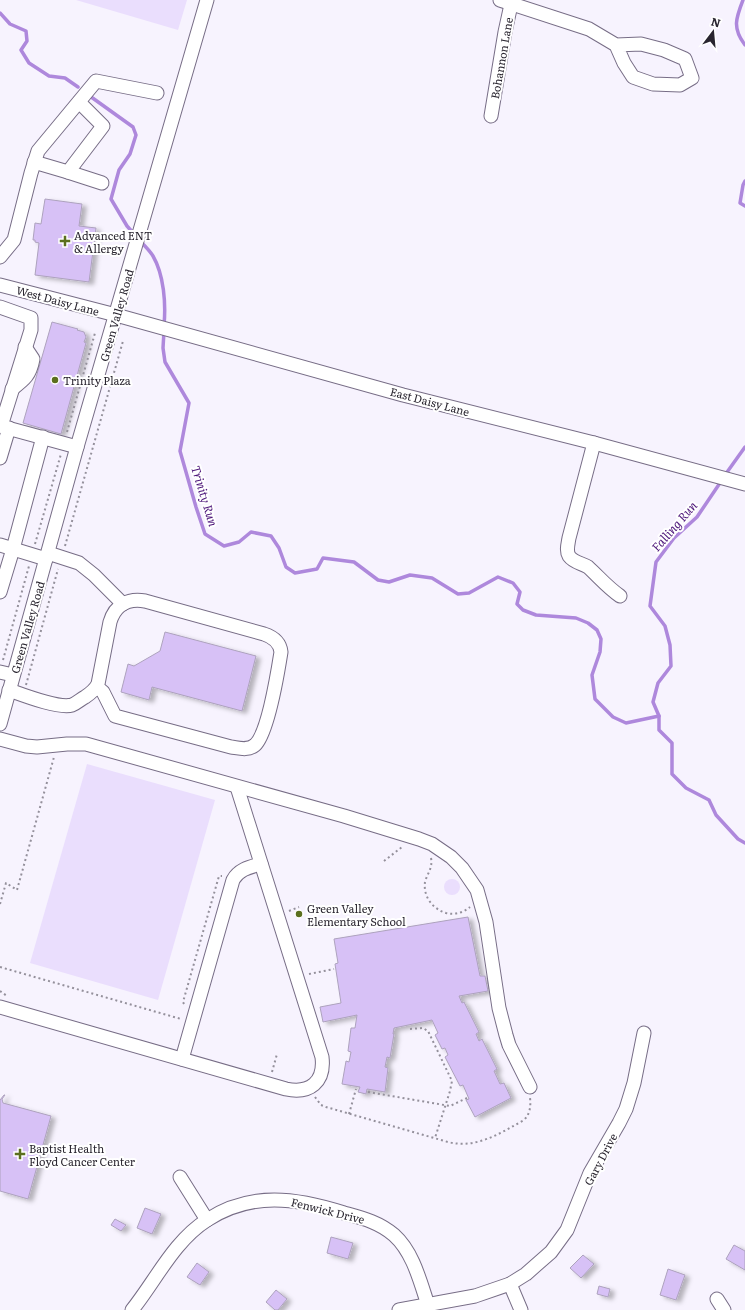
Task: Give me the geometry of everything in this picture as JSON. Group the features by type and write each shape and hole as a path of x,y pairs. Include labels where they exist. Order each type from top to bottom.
{"street":[{"name":"Green Valley Road","path":"0,724 77,447 207,0"},
{"path":"508,1 588,29 616,44 640,44 664,50 686,59 692,78 680,85 653,84 633,77 624,63 616,44"},
{"name":"Bohannon Lane","path":"491,116 505,32 508,1"},
{"path":"0,257 14,240 38,151 96,81 157,93"},
{"path":"68,172 103,126 79,102"},
{"path":"34,162 102,183"},
{"name":"West Daisy Lane","path":"0,285 116,315"},
{"path":"0,458 3,426 12,389 30,330 31,318 1,310"},
{"name":"East Daisy Lane","path":"116,315 397,393 594,443 745,484"},
{"path":"3,426 77,447"},
{"path":"0,592 43,437"},
{"path":"594,443 568,538 567,551 572,559 587,567 606,586 620,596"},
{"path":"0,545 32,555 62,557 79,563 94,575 123,604"},
{"path":"9,690 65,706 72,705 94,690 97,687 112,617 117,609 123,604 134,600 145,601 264,634 273,638 279,645 281,652 265,725 260,738 254,745 245,749 231,747 115,716 103,692 97,687"},
{"path":"1,666 13,675"},
{"path":"0,739 26,746 37,747 86,744 344,816 419,839 442,850 462,868 477,890 486,922 499,1008 509,1045 530,1090"},
{"path":"0,1007 291,1090 304,1090 316,1082 321,1074 323,1064 322,1057 237,787"},
{"path":"182,1059 232,880 244,869 261,864"},
{"name":"Gary Drive","path":"399,1310 475,1296 510,1284 540,1263 561,1240 567,1230 590,1173 626,1109 634,1083 644,1033"},
{"path":"180,1177 207,1220"},
{"name":"Fenwick Drive","path":"132,1310 183,1242 207,1220 237,1206 250,1202 275,1199 300,1202 364,1218 385,1229 401,1243 407,1252 420,1279 428,1305"},
{"path":"510,1284 521,1310"}],"path":[{"path":"1,666 95,334"},
{"path":"24,695 123,341"},
{"path":"0,904 6,883 17,890 55,755"},
{"path":"384,861 407,843"},
{"path":"429,854 432,865 426,880 425,888 427,898 431,903 441,912 451,914 460,913 472,905"},
{"path":"186,1006 183,1002 219,876 225,874"},
{"path":"286,912 299,907"},
{"path":"0,967 182,1019 184,1018"},
{"path":"306,975 334,969"},
{"path":"410,1029 422,1028 428,1031 452,1083 435,1138"},
{"path":"269,1084 277,1054"},
{"path":"349,1114 356,1089"},
{"path":"317,1093 312,1095 324,1107 454,1144 463,1144 476,1143 485,1140 526,1119 531,1106 530,1090"},
{"path":"368,1092 450,1106 467,1098"}],"shaded area":[{"path":"76,0 187,0 178,30"},
{"path":"87,764 215,800 158,1000 30,963"},
{"path":"449,879 455,879 460,884 458,893 455,895 449,895 444,890 444,884"}],"building":[{"name":"Advanced ENT & Allergy","path":"45,199 82,204 79,226 96,228 89,282 35,275 39,243 33,240 35,223 41,224"},
{"name":"Trinity Plaza","path":"52,322 78,329 77,330 84,332 86,337 84,342 86,343 61,434 23,423"},
{"path":"165,632 256,656 242,711 152,687 149,700 121,692 128,664 134,666 160,651"},
{"path":"468,917 480,976 485,976 488,991 459,996 462,1003 464,1002 479,1032 476,1034 479,1041 482,1039 497,1069 494,1071 500,1084 504,1083 511,1098 475,1117 466,1100 469,1099 463,1085 460,1086 445,1057 448,1055 445,1048 442,1049 435,1035 438,1033 432,1020 394,1028 390,1058 387,1057 385,1067 388,1068 385,1092 367,1089 366,1094 358,1092 360,1087 342,1084 346,1061 349,1062 351,1052 348,1051 351,1028 355,1028 357,1015 323,1022 320,1007 341,1003 335,964 338,963 334,939"},
{"name":"Baptist Health Floyd Cancer Center","path":"4,1095 2,1099 3,1103 51,1116 28,1199 0,1191 0,1100"},
{"path":"145,1208 161,1214 152,1234 137,1228"},
{"path":"115,1219 126,1225 121,1231 111,1225"},
{"path":"331,1237 353,1243 348,1259 327,1253"},
{"path":"734,1245 745,1251 745,1270 726,1259"},
{"path":"583,1255 594,1264 581,1278 570,1268"},
{"path":"197,1263 209,1272 200,1285 187,1277"},
{"path":"668,1269 685,1275 676,1300 660,1295"},
{"path":"599,1286 610,1289 608,1297 597,1294"},
{"path":"276,1290 287,1299 278,1310 275,1310 266,1302"}],"waterway":[{"path":"743,0 736,23 738,33 745,45"},
{"name":"Trinity Run","path":"0,13 10,24 26,31 27,41 21,50 29,63 49,76 65,78 78,87"},
{"name":"Trinity Run","path":"87,94 133,127 136,135 130,154 119,170 111,199 127,226 135,235"},
{"name":"Falling Run","path":"745,181 740,203 745,206"},
{"name":"Trinity Run","path":"141,242 153,256 160,272 165,308 164,325"},
{"name":"Trinity Run","path":"164,331 163,348 165,362 189,403 180,451 205,534 224,546 239,542 251,532 271,536 279,548 286,567 295,573 317,569 323,558 354,562 378,580 389,582 410,575 432,578 458,594 469,593 498,577 513,583 520,592 517,604 523,610 536,615 576,618 588,623 597,630 601,639 600,652 592,675 595,699 613,717 626,723 659,716"},
{"name":"Falling Run","path":"725,475 745,447"},
{"name":"Falling Run","path":"722,480 697,517 674,538 656,562 650,606 665,626 670,645 671,666 658,683 653,702 659,716 659,730 672,743 672,774 686,788 709,800 716,815 738,839 745,843"}],"place":[{"name":"Advanced ENT & Allergy","path":"65,241"},
{"name":"Trinity Plaza","path":"55,380"},
{"name":"Green Valley Elementary School","path":"299,914"},
{"name":"Baptist Health Floyd Cancer Center","path":"20,1154"}]}
